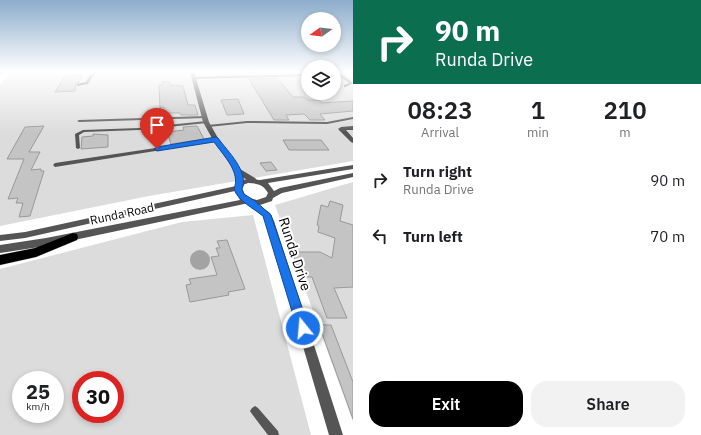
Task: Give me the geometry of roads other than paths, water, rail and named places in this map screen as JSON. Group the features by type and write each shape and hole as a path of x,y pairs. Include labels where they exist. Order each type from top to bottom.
{"main road":[{"path":"0,260 36,252 74,237"}],"street":[{"name":"Runda Drive","path":"197,92 206,121 216,140 238,171 240,196 267,215 336,435"},
{"path":"353,128 341,129 353,141"},
{"path":"239,186 247,180 261,182 353,167"},
{"path":"238,171 253,180"},
{"path":"250,202 268,199 280,191 353,175"},
{"path":"261,182 270,190 267,215"},
{"name":"Runda Road","path":"0,238 32,234 239,186"},
{"name":"Runda Road","path":"0,249 74,237 250,202"}],"lane":[{"path":"79,120 327,123 353,118"},
{"path":"78,148 77,134 83,131 139,129 206,121"},
{"path":"55,165 216,140"},
{"path":"255,411 274,435"}]}
